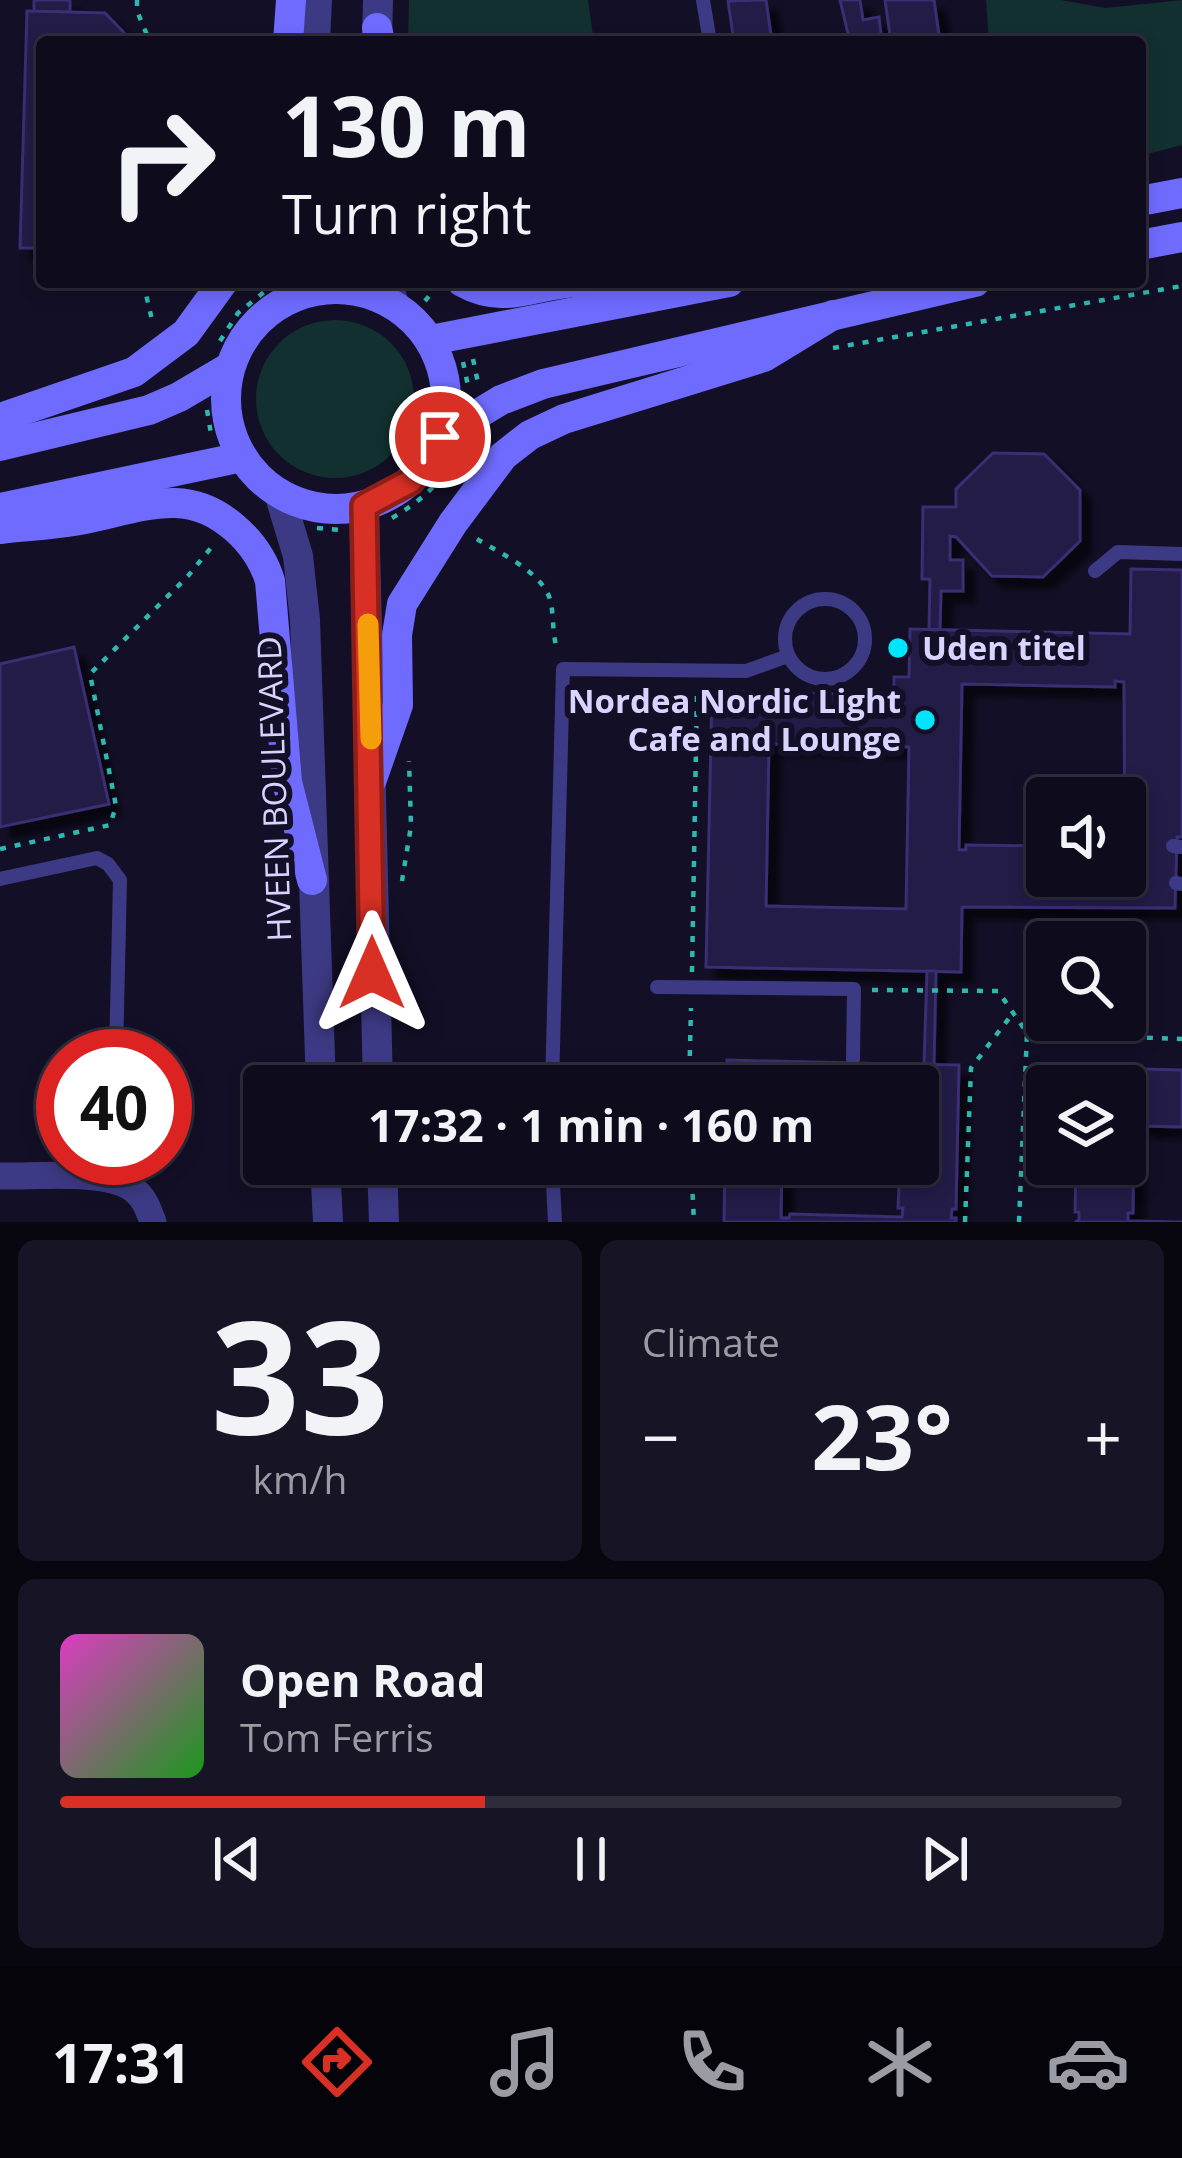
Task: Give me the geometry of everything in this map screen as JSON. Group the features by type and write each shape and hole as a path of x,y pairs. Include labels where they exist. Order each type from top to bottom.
{"main road":[{"path":"288,36 291,0"},
{"path":"1146,200 1182,193"},
{"path":"1146,244 1182,237"},
{"path":"0,418 134,372 186,333 219,288"},
{"path":"0,446 148,410 219,374 256,322 291,288"},
{"path":"332,288 402,296 451,336"},
{"path":"473,288 514,294 548,288"},
{"path":"607,288 647,297"},
{"path":"451,336 696,288"},
{"path":"219,374 232,459 258,478 284,507 365,516 411,481 440,437 543,384 949,288"},
{"path":"372,779 398,705 397,635 402,604 502,456 530,435 564,419 764,357 833,315"},
{"path":"440,437 451,336"},
{"path":"0,508 232,459"},
{"path":"0,529 173,503 209,512 257,551 270,581 287,782 312,880"}],"street":[{"path":"315,36 317,0"},
{"name":"HVEEN BOULEVARD","path":"284,507 298,556 305,620 320,1065"},
{"path":"365,516 377,1065"},
{"path":"0,1176 36,1174"},
{"path":"128,1185 146,1204 153,1222"},
{"path":"326,1185 328,1222"},
{"path":"383,1185 384,1222"}],"lane":[{"path":"703,0 709,36"},
{"path":"1095,571 1118,552 1182,554"},
{"path":"825,599 849,607 858,617 865,641 862,654 845,673 819,679 806,675 788,656 786,630 800,608 825,599"},
{"path":"553,1065 563,669 746,671 788,656"},
{"path":"0,879 97,858 108,864 120,880 117,1029"},
{"path":"657,987 854,989 853,1059"},
{"path":"554,1185 555,1222"}],"path":[{"path":"137,0 146,36"},
{"path":"830,349 1182,286"},
{"path":"232,459 208,422 224,333 256,296 286,288"},
{"path":"451,336 475,415"},
{"path":"451,336 465,367 475,415"},
{"path":"284,507 325,530 419,502"},
{"path":"0,849 110,825 116,806 90,674 188,576 230,525"},
{"path":"464,530 538,579 551,599 551,633 563,669"},
{"path":"690,1065 697,670"},
{"path":"401,886 411,826 409,760"},
{"path":"854,989 998,992 1026,1032"},
{"path":"965,1222 970,1068 1013,1013"},
{"path":"1146,1038 1182,1039"},
{"path":"1019,1222 1027,1041"},
{"path":"692,1185 694,1222"}],"green space":[{"path":"409,0 588,0 593,36 408,36"},
{"path":"986,0 1061,0 1106,8 1182,0 1182,145 1146,154 1146,36 989,36"},
{"path":"335,320 365,326 391,343 408,369 414,399 408,429 391,455 365,472 335,478 305,472 279,455 262,429 256,399 262,369 279,343 305,326"}],"building":[{"path":"34,0 70,0 70,12 34,12"},
{"path":"766,0 771,36 733,36 728,1"},
{"path":"840,0 860,0 863,20 879,17 881,36 849,36"},
{"path":"885,0 934,0 939,36 890,36"},
{"path":"27,11 105,13 127,36 36,36 36,248 20,248"},
{"path":"993,453 1044,454 1080,490 1080,541 1043,577 992,576 950,536 950,560 963,560 963,591 941,591 940,630 929,630 930,579 922,579 923,507 956,507 956,489"},
{"path":"1131,569 1182,570 1182,837 1177,837 1175,908 962,907 961,972 706,967 712,691 894,695 894,677 909,677 910,629 1130,634","holes":["769,744 909,747 906,909 766,906"]},
{"path":"74,647 109,804 0,827 0,664"},
{"path":"927,971 936,971 934,1064 924,1064"},
{"path":"727,1060 893,1064 893,1065 727,1065"},
{"path":"901,1064 959,1065 956,1209 951,1218 956,1222 724,1222 725,1185 782,1185 781,1218 790,1214 902,1217 903,1208 898,1208 899,1185 939,1185 939,1065"},
{"path":"1146,1069 1182,1070 1182,1127 1146,1126"},
{"path":"1076,1185 1133,1185 1133,1213 1128,1213 1128,1221 1182,1222 1075,1222 1079,1212 1075,1212"}],"slow traffic":[{"path":"368,624 371,739"}],"place":[{"name":"Uden titel","path":"898,648"},
{"name":"Nordea Nordic Light Cafe and Lounge","path":"925,720"}],"route":[{"path":"372,973 364,506 411,481 440,437"}]}
